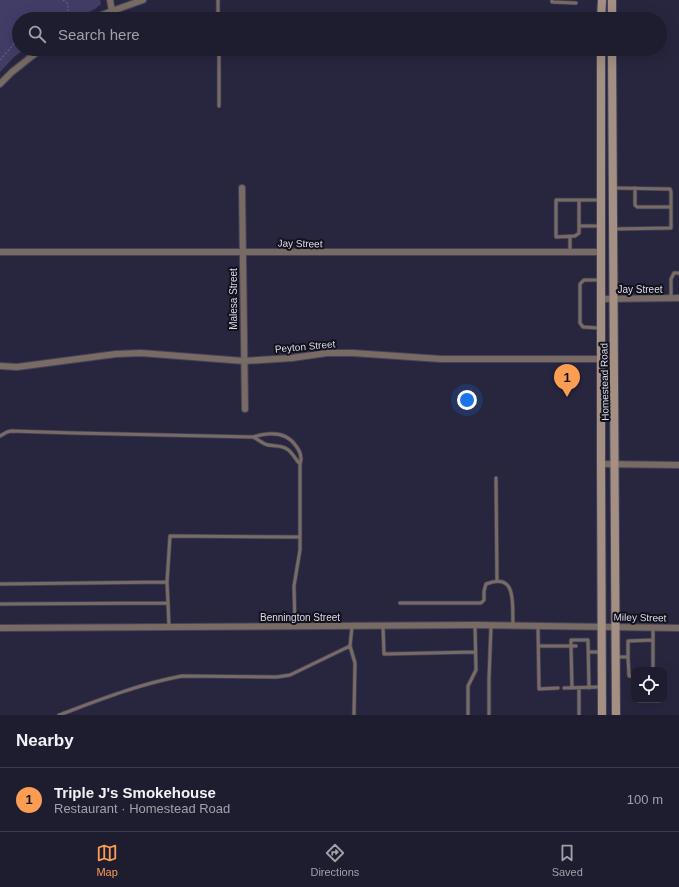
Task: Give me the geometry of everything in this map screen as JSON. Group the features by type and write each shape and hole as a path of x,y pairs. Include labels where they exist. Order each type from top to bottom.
{"main road":[{"path":"602,0 602,12"},
{"path":"612,0 612,12"},
{"name":"Homestead Road","path":"601,56 602,715"},
{"name":"Homestead Road","path":"612,56 616,715"}],"street":[{"path":"110,0 112,10"},
{"path":"108,12 143,0"},
{"path":"0,84 32,56"},
{"name":"Malesa Street","path":"242,188 244,410"},
{"name":"Jay Street","path":"0,252 601,252"},
{"name":"Jay Street","path":"601,299 679,298"},
{"name":"Peyton Street","path":"0,366 17,367 116,354 141,354 244,361 353,353 441,359 613,359"},
{"path":"601,464 679,465"},
{"name":"Bennington Street","path":"0,628 352,627 475,625 601,627"},
{"name":"Miley Street","path":"601,627 679,628"}],"lane":[{"path":"218,0 218,12"},
{"path":"552,0 552,2 558,3 576,3"},
{"path":"219,56 219,106"},
{"path":"613,188 670,188 671,192 671,228 614,229"},
{"path":"635,188 635,205 637,207 671,207"},
{"path":"579,200 579,233 570,237 556,237 556,200 579,200 600,200"},
{"path":"579,226 601,226"},
{"path":"570,237 570,252"},
{"path":"671,298 671,279 674,273 679,273"},
{"path":"601,280 584,280 580,284 580,292 581,326 601,328"},
{"path":"0,436 11,431 253,437 266,433 283,435 292,440 298,448 301,460 300,550 294,586 295,627"},
{"path":"253,437 266,444 282,446 292,453 300,464"},
{"path":"496,478 497,581"},
{"path":"169,627 167,582 170,536 300,536"},
{"path":"400,603 481,603 484,600 486,584 503,581 508,584 512,591 513,626"},
{"path":"0,584 167,582"},
{"path":"0,604 168,603"},
{"path":"468,715 468,686 476,670 475,625"},
{"path":"383,626 384,654 475,652"},
{"path":"489,715 491,626"},
{"path":"538,626 539,689 558,688"},
{"path":"352,627 350,646 355,663 354,715"},
{"path":"653,627 653,667"},
{"path":"572,688 571,640 588,640 589,688"},
{"path":"631,676 629,676 628,641 653,640"},
{"path":"59,715 124,691 168,678 182,676 276,677 290,675 350,646"},
{"path":"539,646 576,646"},
{"path":"584,646 589,646"},
{"path":"584,655 601,652"},
{"path":"571,655 576,655"},
{"path":"616,657 628,657"},
{"path":"584,664 589,663"},
{"path":"571,664 576,664"},
{"path":"572,672 577,672"},
{"path":"584,672 589,672"},
{"path":"564,688 602,688"},
{"path":"579,688 579,715"}],"path":[{"path":"62,0 68,4 68,10 66,12"},
{"path":"0,60 12,46"}],"shaded area":[{"path":"0,0 100,0 101,4 89,12 12,12 12,56 15,56 0,72"}],"place":[{"name":"Triple J's Smokehouse","path":"567,397"}]}
